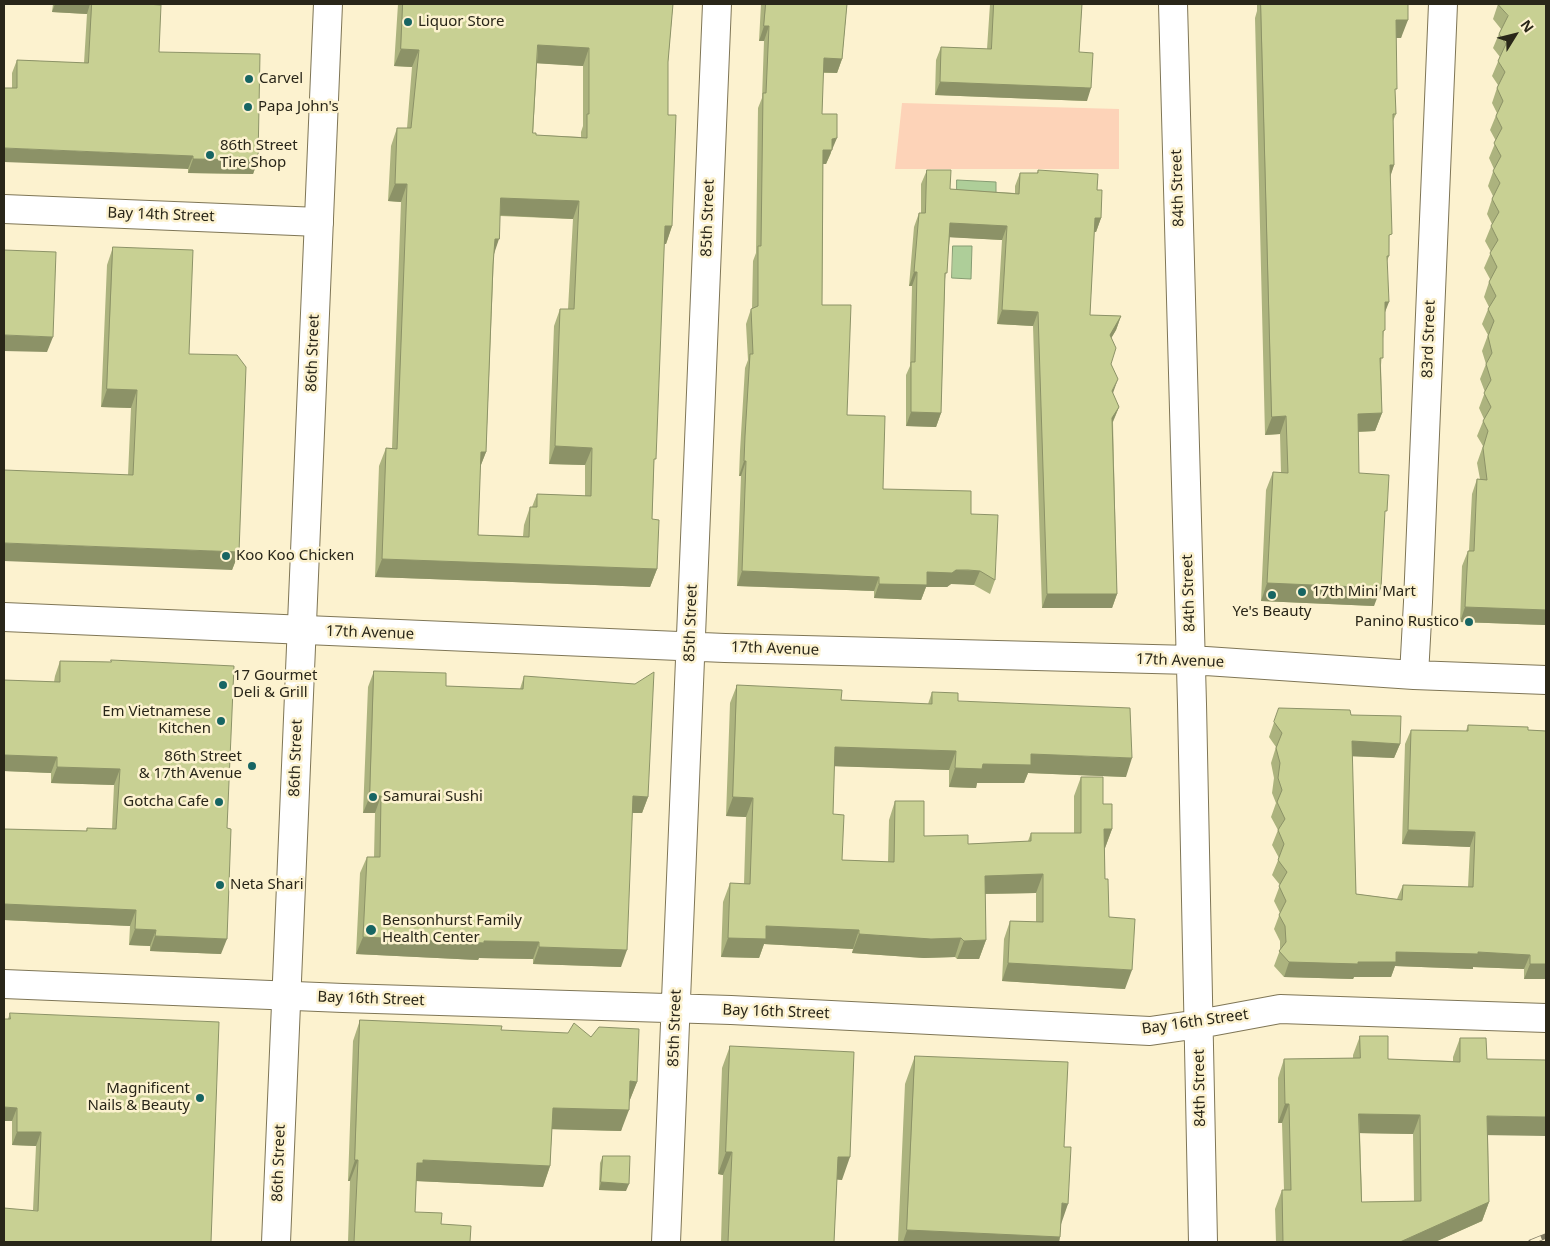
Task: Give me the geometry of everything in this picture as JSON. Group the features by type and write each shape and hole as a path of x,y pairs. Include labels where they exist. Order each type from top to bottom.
{"street":[{"name":"86th Street","path":"276,1242 328,4"},
{"name":"85th Street","path":"666,1242 718,4"},
{"name":"84th Street","path":"1173,4 1191,660 1203,1242"},
{"name":"83rd Street","path":"1414,675 1443,4"},
{"name":"Bay 14th Street","path":"4,209 319,222"},
{"name":"17th Avenue","path":"4,617 690,646 1191,660 1414,675 1546,680"},
{"name":"Bay 16th Street","path":"4,984 287,996 676,1008 1150,1031 1280,1009 1546,1018"}],"shaded area":[{"path":"902,103 1119,109 1119,169 895,169"},
{"path":"957,180 996,182 996,200 957,199"},
{"path":"953,246 972,246 971,279 952,278"}],"building":[{"path":"92,4 161,5 159,52 260,54 258,160 193,159 193,156 4,148 4,88 17,88 17,60 88,63"},
{"path":"403,4 673,4 668,62 668,115 676,115 672,226 665,226 652,519 659,520 657,569 382,559 386,448 397,449 407,184 395,184 397,128 411,128 419,50 401,49","holes":["538,45 589,48 587,138 536,135 536,133 533,133","501,198 579,201 574,309 560,309 555,446 592,448 591,496 537,494 537,507 530,507 529,537 478,535 481,452 486,452 493,265 495,239 499,239"]},
{"path":"766,4 847,4 842,59 824,58 822,114 837,114 837,138 832,139 832,150 823,150 822,305 851,305 847,415 885,416 883,489 971,491 971,514 998,515 995,580 980,571 968,570 956,570 952,573 927,572 927,585 879,584 879,577 742,571 746,461 744,461 745,436 750,354 753,354 751,309 758,306 758,246 761,246 763,93 766,93 769,26 764,26"},
{"path":"994,4 1082,4 1079,52 1093,53 1091,88 940,82 941,47 991,49"},
{"path":"1261,4 1408,4 1408,20 1396,20 1397,89 1395,89 1396,114 1393,114 1394,165 1390,165 1392,234 1389,235 1389,256 1387,256 1389,302 1385,302 1383,358 1380,358 1382,413 1358,414 1359,473 1389,475 1381,588 1267,583 1273,472 1288,473 1286,416 1272,417"},
{"path":"1498,4 1546,4 1546,610 1465,607 1468,551 1474,551 1477,479 1487,480 1483,448 1488,431 1483,421 1491,407 1484,393 1491,380 1486,364 1492,353 1488,336 1494,321 1488,309 1496,296 1489,282 1497,267 1490,253 1498,240 1491,226 1499,212 1492,199 1500,183 1493,171 1501,156 1494,143 1502,128 1496,116 1503,101 1497,88 1505,72 1498,61 1506,44 1499,34 1508,16"},
{"path":"927,170 951,170 950,189 1019,194 1020,173 1038,173 1038,170 1098,174 1097,190 1102,190 1101,218 1095,218 1090,315 1121,316 1110,335 1116,348 1111,364 1118,379 1112,391 1119,407 1112,418 1117,594 1047,594 1038,312 1002,310 1007,226 950,223 947,273 945,273 941,413 911,412 911,362 915,362 917,272 914,272 919,213 925,213"},
{"path":"113,247 193,250 189,354 237,355 246,367 239,552 4,543 4,470 133,475 137,390 107,389"},
{"path":"4,250 56,252 53,337 4,335"},
{"path":"111,660 234,666 227,828 231,829 227,939 155,936 156,930 135,929 136,910 4,904 4,829 87,831 87,828 116,829 120,769 57,767 57,757 4,755 4,680 60,682 60,661 111,662"},
{"path":"374,671 446,673 446,686 523,689 524,676 635,684 654,672 648,797 633,796 627,950 539,947 539,942 484,941 484,943 363,937 367,857 380,857 381,796 370,796"},
{"path":"737,685 842,690 841,700 932,704 932,692 958,693 958,701 1130,708 1132,758 1031,754 1031,765 983,764 982,769 955,768 956,751 835,747 833,814 844,815 842,860 894,862 895,801 924,801 924,836 968,835 968,844 1031,841 1031,833 1081,833 1081,777 1103,777 1103,804 1112,804 1112,829 1104,829 1105,879 1108,879 1109,917 1135,919 1132,970 1008,963 1010,921 1043,922 1043,874 985,876 986,940 964,941 961,938 931,939 859,934 859,930 766,926 766,939 728,938 730,883 750,884 753,798 733,797"},
{"path":"1279,708 1350,710 1351,715 1401,716 1400,744 1352,741 1356,894 1402,900 1403,885 1473,887 1475,832 1408,830 1411,730 1468,731 1468,725 1528,727 1528,730 1546,731 1546,964 1530,964 1530,955 1478,952 1478,954 1396,952 1396,962 1358,962 1358,964 1289,962 1279,951 1286,942 1285,926 1279,915 1286,901 1279,886 1287,872 1278,860 1284,844 1278,830 1285,819 1277,802 1282,790 1278,778 1280,763 1276,748 1282,733 1274,722"},
{"path":"10,1013 219,1022 211,1242 4,1242 4,1208 38,1211 41,1132 17,1132 17,1108 4,1107 4,1019 10,1019"},
{"path":"360,1020 502,1026 501,1030 568,1033 574,1023 591,1037 599,1027 639,1029 637,1082 630,1081 629,1110 553,1108 550,1166 423,1160 423,1163 417,1163 415,1212 442,1213 441,1224 471,1226 470,1242 354,1242 358,1160 355,1160"},
{"path":"1360,1036 1388,1036 1388,1059 1460,1062 1460,1038 1486,1038 1487,1059 1546,1060 1546,1117 1487,1116 1489,1202 1400,1242 1283,1242 1282,1190 1291,1190 1289,1104 1285,1104 1284,1059 1360,1058","holes":["1359,1114 1420,1115 1421,1201 1362,1202"]},
{"path":"730,1046 854,1052 850,1157 838,1157 834,1242 728,1242 732,1152 726,1152"},
{"path":"915,1056 1068,1062 1064,1147 1071,1147 1068,1204 1062,1203 1060,1237 907,1230"},
{"path":"603,1156 630,1156 629,1184 601,1182"}],"railway":[{"path":"1531,1242 1546,1236"}],"place":[{"name":"Liquor Store","path":"408,22"},
{"name":"Carvel","path":"249,79"},
{"name":"Papa John's","path":"248,107"},
{"name":"86th Street Tire Shop","path":"210,155"},
{"name":"Koo Koo Chicken","path":"226,556"},
{"name":"17th Mini Mart","path":"1302,592"},
{"name":"Ye's Beauty","path":"1272,595"},
{"name":"Panino Rustico","path":"1469,622"},
{"name":"17 Gourmet Deli & Grill","path":"223,685"},
{"name":"Em Vietnamese Kitchen","path":"221,721"},
{"name":"86th Street & 17th Avenue","path":"252,766"},
{"name":"Samurai Sushi","path":"373,797"},
{"name":"Gotcha Cafe","path":"219,802"},
{"name":"Neta Shari","path":"220,885"},
{"name":"Bensonhurst Family Health Center","path":"371,930"},
{"name":"Magnificent Nails & Beauty","path":"200,1098"}]}
